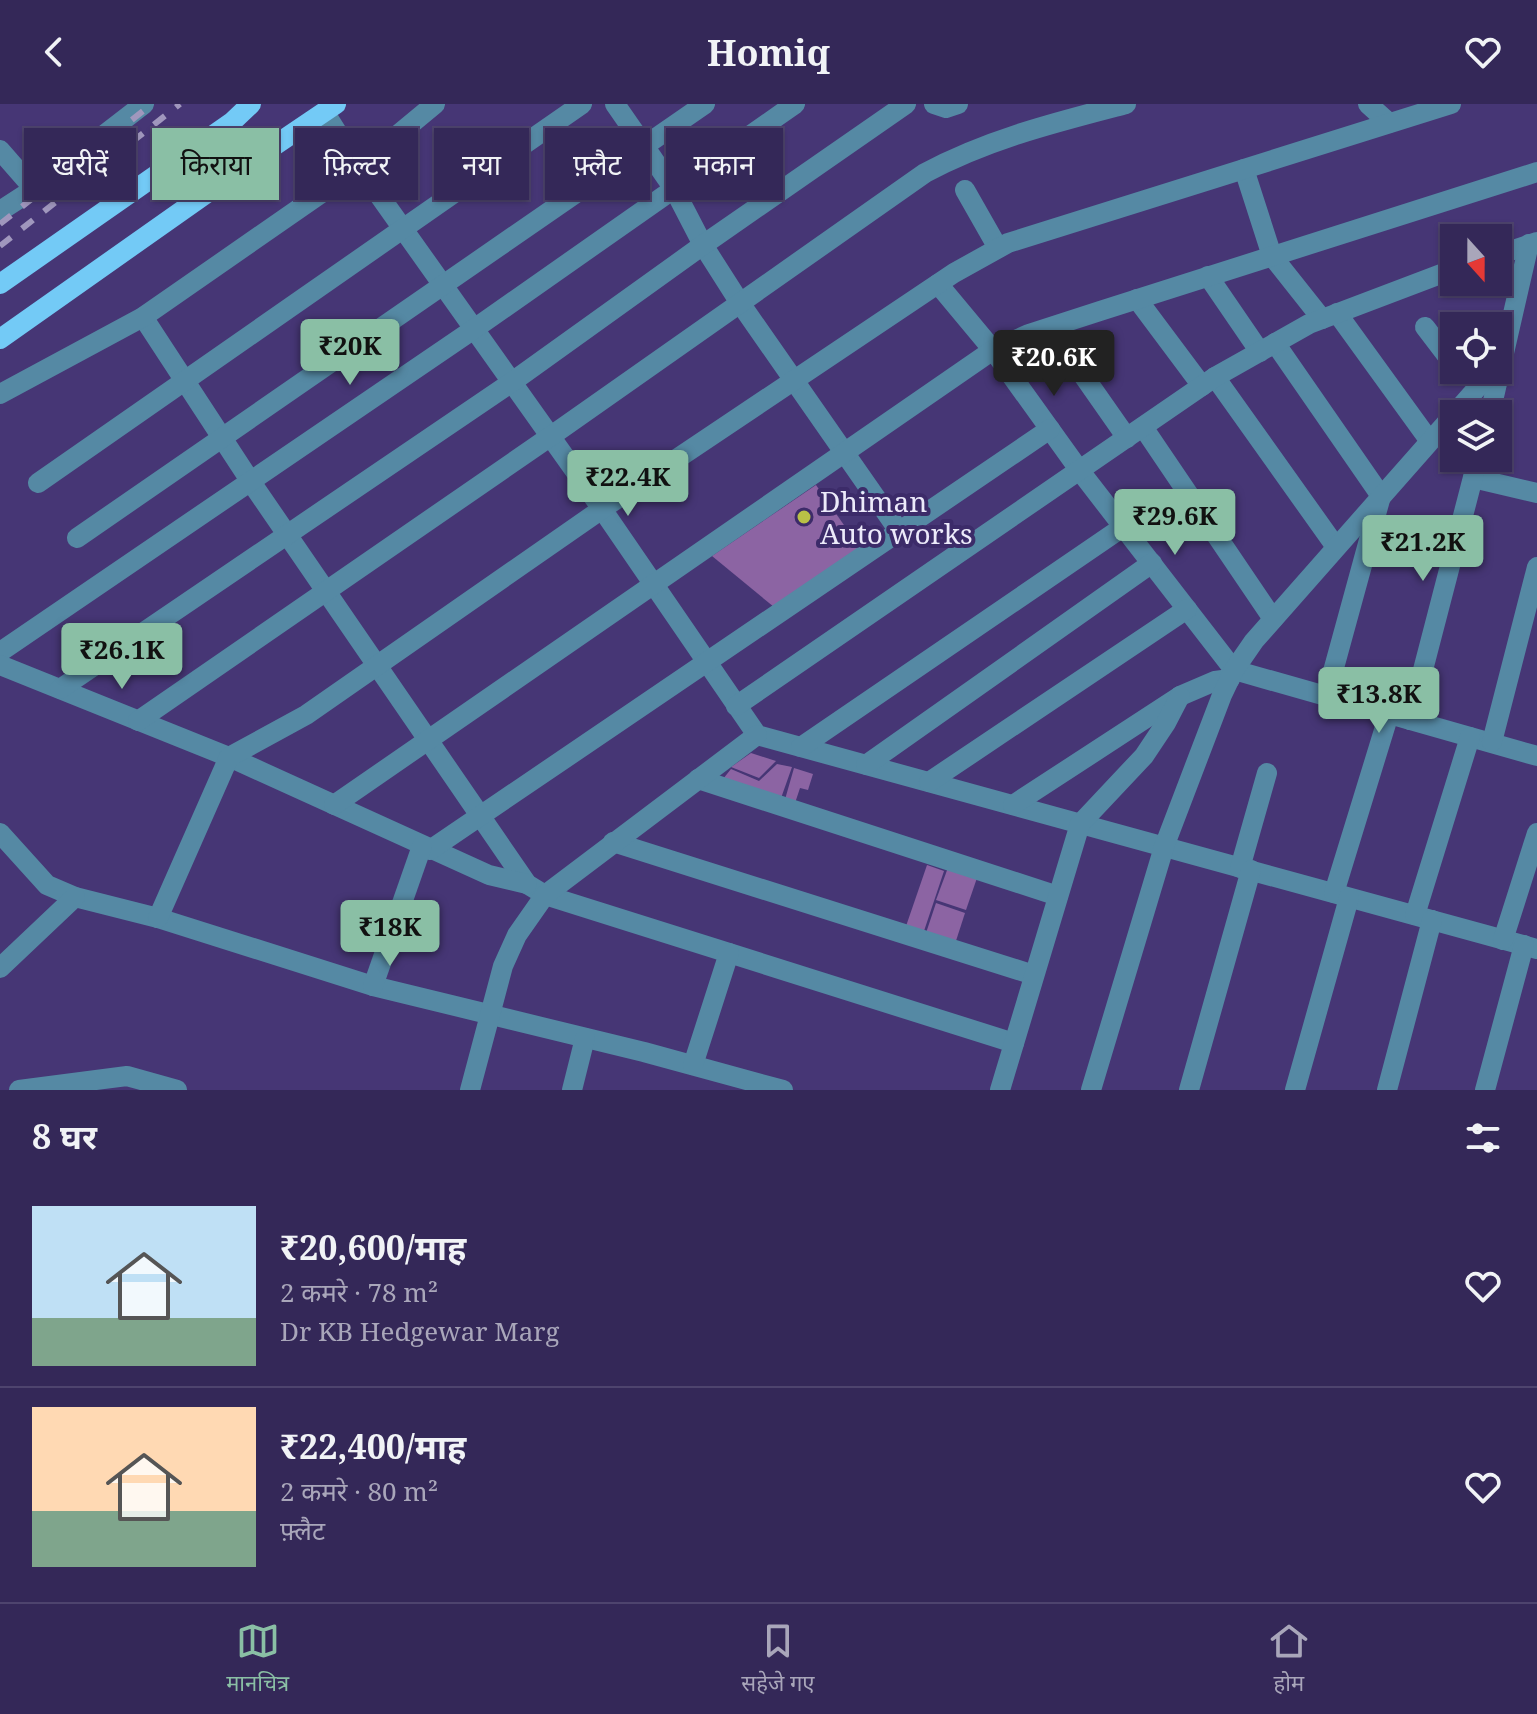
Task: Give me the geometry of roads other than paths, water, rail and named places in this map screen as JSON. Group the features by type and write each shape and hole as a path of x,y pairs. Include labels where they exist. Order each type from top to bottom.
{"main road":[{"path":"0,284 220,131 251,104"},
{"path":"0,339 331,108"}],"street":[{"path":"113,128 144,104"},
{"path":"406,128 435,104"},
{"path":"38,483 582,104"},
{"path":"615,104 632,128"},
{"path":"650,143 705,104"},
{"path":"761,128 795,104"},
{"path":"60,689 512,382 906,104"},
{"path":"934,104 946,108 958,104"},
{"path":"138,721 925,173 1005,138 1106,107 1126,104"},
{"path":"158,918 229,757 306,715 602,509 938,284 1008,243 1244,169 1378,110 1451,104"},
{"path":"331,108 340,128"},
{"path":"0,150 24,178"},
{"path":"650,154 666,177"},
{"path":"1244,169 1272,256 1330,316 1429,440"},
{"path":"334,805 993,350 1137,299 1537,172"},
{"path":"965,190 998,248"},
{"path":"0,211 24,195"},
{"path":"0,652 666,195"},
{"path":"0,394 143,317 311,200"},
{"path":"382,200 551,436 757,735 1530,947 1485,1090"},
{"path":"77,538 566,200"},
{"path":"680,200 703,245 740,303 899,531"},
{"path":"1512,250 1533,243"},
{"path":"1512,316 1533,243"},
{"path":"736,706 1209,382 1330,316 1440,274"},
{"path":"1208,276 1381,496"},
{"path":"938,284 993,350 1080,471 1187,609 1232,675"},
{"path":"1137,299 1209,382 1336,547"},
{"path":"143,317 251,482 527,884"},
{"path":"1425,327 1440,347"},
{"path":"1050,328 1135,432 1273,619"},
{"path":"1468,384 1473,391"},
{"path":"1091,1090 1164,847 1232,675 1273,619 1479,384"},
{"path":"373,986 426,848 480,816 1050,429"},
{"path":"1410,720 1474,472"},
{"path":"1485,472 1537,493"},
{"path":"1326,697 1381,496"},
{"path":"801,747 1123,527"},
{"path":"866,765 1152,563"},
{"path":"1492,742 1537,567"},
{"path":"929,782 1187,609"},
{"path":"0,665 229,757 489,875 527,884 545,895 1014,1043"},
{"path":"1013,805 1180,696 1232,675 1326,697 1537,756"},
{"path":"1000,1090 1080,824 1144,756 1180,696"},
{"path":"1295,1090 1341,895 1389,714"},
{"path":"470,1090 503,966 517,935 545,895 757,735"},
{"path":"1387,1090 1423,918 1470,737"},
{"path":"1189,1090 1267,773"},
{"path":"698,779 1058,896"},
{"path":"0,833 47,885 75,897 158,918 373,986 783,1090"},
{"path":"1503,940 1537,833"},
{"path":"613,842 1034,975"},
{"path":"0,968 75,897"},
{"path":"693,1065 729,953"},
{"path":"572,1090 585,1038"},
{"path":"19,1090 127,1076 177,1090"}],"railway":[{"path":"0,224 152,104"},
{"path":"0,246 180,104"}],"place":[{"name":"Dhiman Auto works","path":"804,517"}]}
